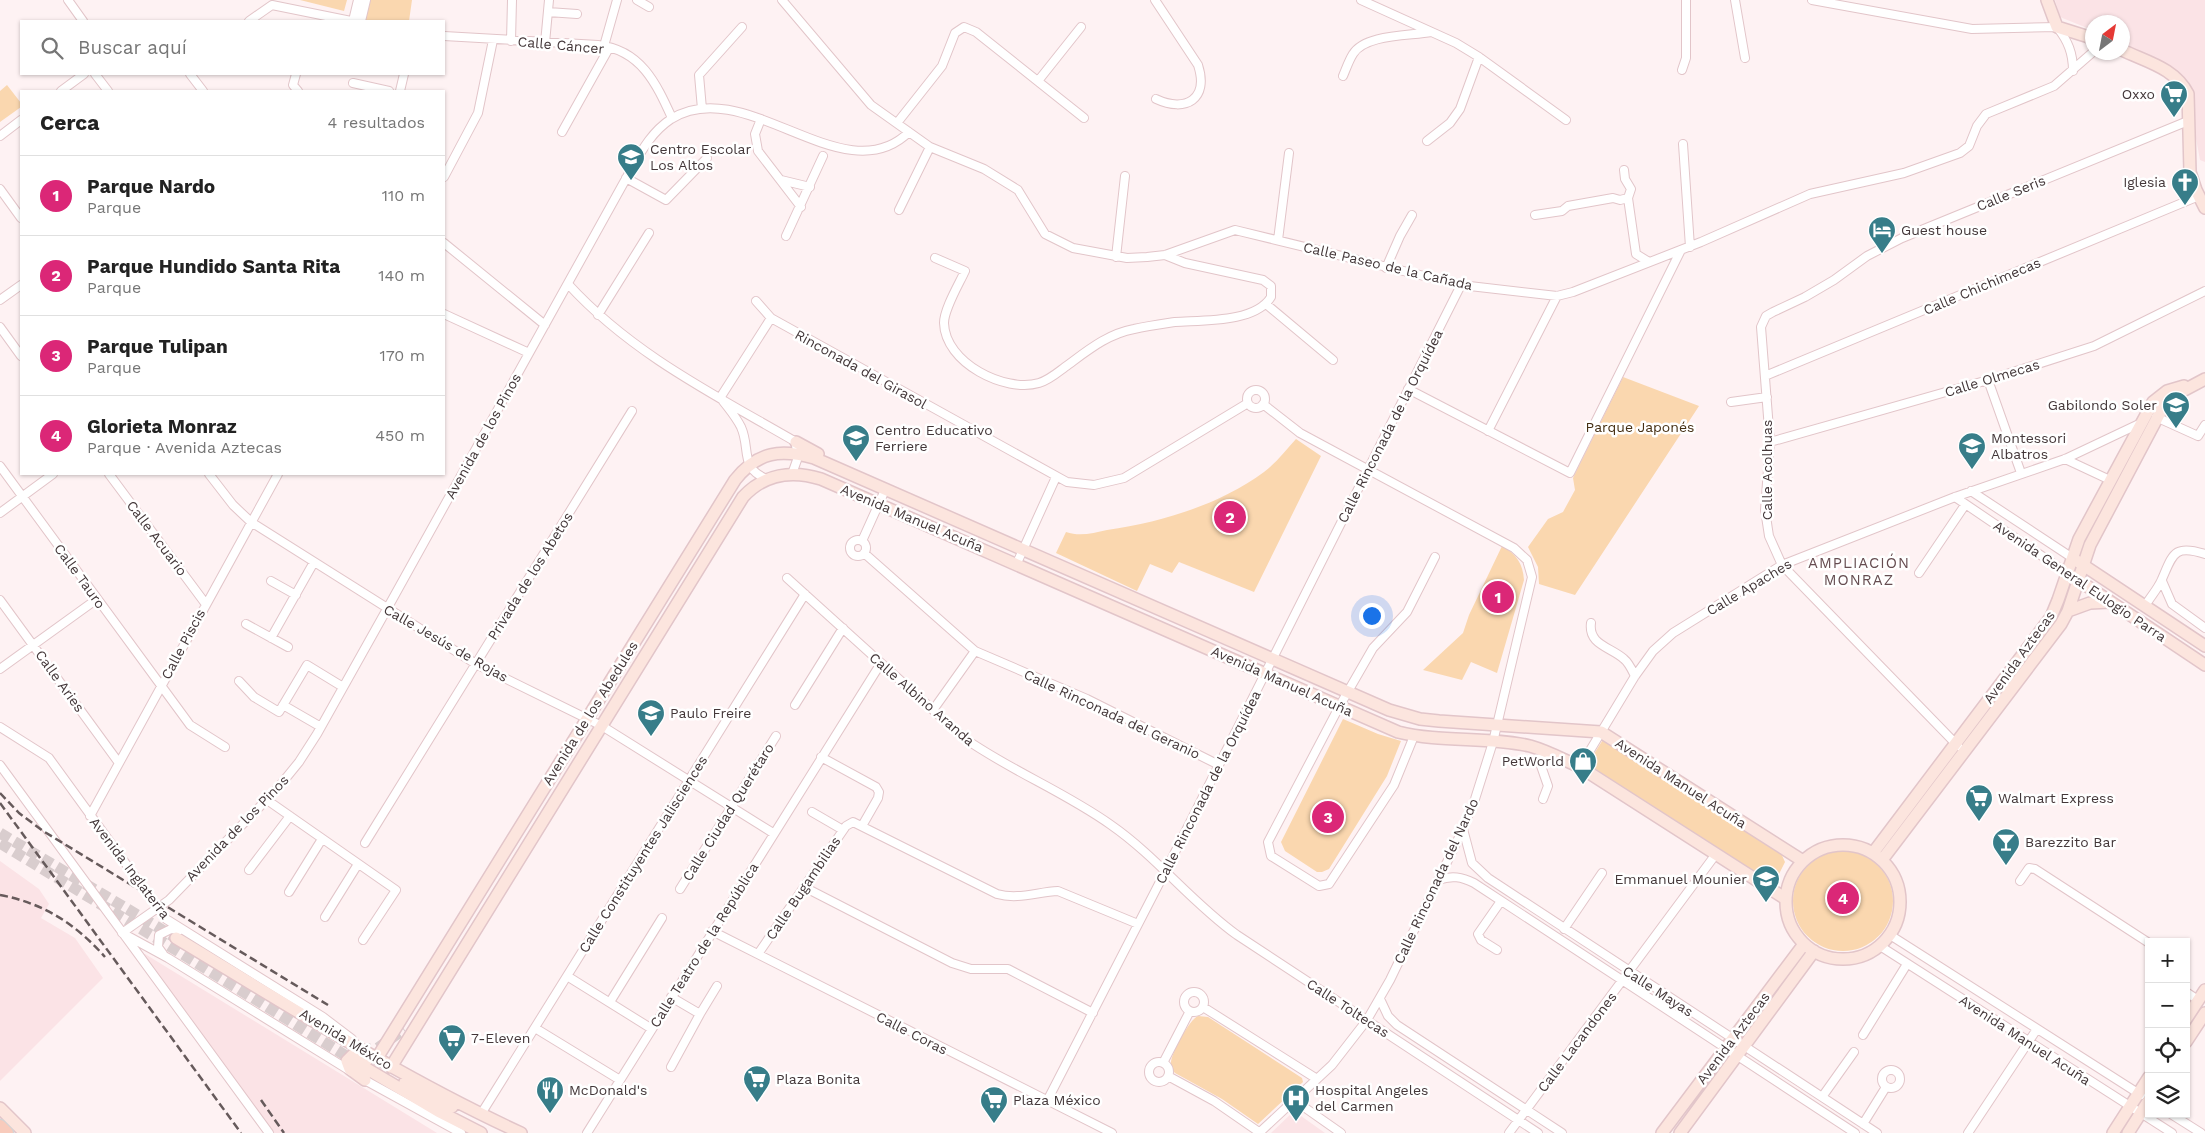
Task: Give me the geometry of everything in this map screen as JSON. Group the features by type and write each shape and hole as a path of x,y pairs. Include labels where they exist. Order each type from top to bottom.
{"main road":[{"path":"0,1126 7,1133"}],"street":[{"path":"68,0 82,20"},
{"path":"352,20 358,0"},
{"path":"361,20 366,0"},
{"path":"511,41 512,0"},
{"path":"546,42 550,0"},
{"path":"562,132 607,47 617,0"},
{"path":"637,0 649,7"},
{"name":"Calle Paseo de la Cañada","path":"782,0 865,99 930,147 984,169 1018,190 1045,234 1073,248 1127,258 1165,255 1235,230 1461,286 1557,296 1573,292 1681,250 1810,194 1904,173 1960,153 1969,146 1977,126 1986,114 2054,86 2085,60"},
{"path":"1156,0 1198,64 1201,74 1199,94 1192,100 1176,106 1156,99"},
{"path":"1360,0 1456,43 1479,57 1566,120"},
{"path":"1682,70 1686,58 1686,0"},
{"path":"1735,0 1745,58"},
{"path":"1812,0 1972,29 2057,26 2085,36"},
{"path":"2047,0 2057,26 2070,48 2073,71"},
{"path":"250,20 272,5 347,20"},
{"path":"306,20 308,12"},
{"path":"548,12 577,14"},
{"path":"702,109 699,74 742,27"},
{"path":"897,123 942,66 955,32 964,27 976,32 1084,118"},
{"path":"1038,81 1081,27"},
{"path":"1344,76 1353,52 1364,43 1386,37 1431,32"},
{"name":"Calle Cáncer","path":"445,36 607,47 630,57 650,75 672,118"},
{"path":"445,175 478,113 493,40"},
{"path":"2130,54 2172,73 2188,94 2190,172 2205,208"},
{"path":"1427,141 1450,123 1460,109 1479,57"},
{"path":"62,90 80,75"},
{"path":"96,75 107,90"},
{"path":"191,75 202,90"},
{"path":"296,75 296,88"},
{"path":"400,90 404,75"},
{"path":"353,83 384,90"},
{"name":"Avenida de los Pinos","path":"122,933 169,900 267,800 299,762 387,609 646,142 672,118 702,109 718,108 739,112 838,147 856,150 870,151 887,146 901,140 909,132"},
{"path":"761,120 755,134 758,151 801,207"},
{"name":"Calle Seris","path":"1762,321 1773,312 1812,293 1868,256 1902,238 2188,120"},
{"path":"0,136 20,121"},
{"path":"1683,144 1690,246"},
{"path":"899,210 930,147"},
{"path":"1278,240 1289,153"},
{"path":"786,236 823,156"},
{"path":"626,178 666,200 707,158"},
{"path":"1624,170 1625,180 1631,189 1628,198 1636,254 1649,262"},
{"path":"1116,257 1125,176"},
{"path":"781,180 810,187"},
{"path":"0,189 20,217"},
{"name":"Calle Chichimecas","path":"1765,376 2199,196"},
{"path":"1535,215 1562,211 1568,206 1614,198 1620,200 1628,198"},
{"path":"1386,268 1400,236 1412,216"},
{"path":"598,315 649,233"},
{"path":"445,244 545,325"},
{"path":"1408,389 1570,473 1681,250"},
{"path":"935,258 965,271 945,315 946,336 951,348 965,362 986,376 1003,382 1032,384 1041,383 1102,341 1118,333 1173,322 1228,318 1245,314 1266,304 1271,297 1271,286 1263,280 1185,263 1165,255"},
{"path":"568,284 598,315 672,371 720,398 797,448 792,474"},
{"path":"0,300 20,286"},
{"name":"Calle Rinconada de la Orquídea","path":"1047,1101 1461,286"},
{"name":"Calle Olmecas","path":"1770,442 1988,380 2094,346 2205,291"},
{"path":"1488,431 1557,296"},
{"name":"Rinconada del Girasol","path":"756,301 771,318 1066,482 1094,485 1124,478 1248,403"},
{"path":"1266,304 1333,360"},
{"path":"445,314 529,353"},
{"path":"720,398 771,318"},
{"name":"Calle Acolhuas","path":"1762,321 1770,442 1765,510 1769,536 1782,565 1955,743 1966,752"},
{"path":"0,327 20,355"},
{"name":"Avenida Aztecas","path":"1873,853 2050,616 2058,600 2071,558 2117,475 2156,417 2169,401 2205,379"},
{"path":"1988,380 2021,473"},
{"name":"Avenida Aztecas","path":"1882,860 1966,752 2061,624 2068,611 2117,475 2141,423 2159,395 2177,387 2193,385"},
{"path":"1259,390 1264,394 1263,404 1258,408 1252,407 1248,403 1247,397 1249,392 1259,390"},
{"path":"1731,402 1767,397"},
{"path":"720,398 742,428 750,465 759,476 768,479"},
{"path":"1263,404 1300,433 1368,470"},
{"name":"Privada de los Abetos","path":"365,843 632,411"},
{"path":"2156,417 2198,436 2205,425"},
{"name":"Calle Apaches","path":"1580,767 1635,676 1653,650 1673,633 1782,565 1954,497 2065,459 2141,423"},
{"name":"Avenida de los Abedules","path":"391,1066 403,1031 586,718 735,480 757,459 797,448 814,458 852,474"},
{"path":"2065,459 2117,475"},
{"name":"Calle Tauro","path":"0,466 190,725 225,747"},
{"name":"Calle Rinconada del Nardo","path":"1259,1133 1332,1065 1367,1020 1380,999 1463,829 1493,742 1532,577 1528,560 1514,548 1368,470"},
{"name":"Avenida Manuel Acuña","path":"768,479 792,474 808,475 821,479 1384,727 1414,736 1512,743 1544,750 1580,767 1786,899"},
{"name":"Avenida Manuel Acuña","path":"852,474 1023,551 1389,710 1420,719 1602,732 1803,861"},
{"path":"0,513 52,475"},
{"name":"Calle Acuario","path":"110,475 205,603"},
{"name":"Calle Jesús de Rojas","path":"210,475 233,505 251,522 387,609 476,664 602,726 773,833"},
{"name":"Calle Piscis","path":"90,816 205,603 277,475"},
{"path":"1017,564 1056,477"},
{"name":"Avenida de los Abedules","path":"376,1058 416,1015 510,867 525,851 743,497 752,487 768,479"},
{"path":"862,541 885,490"},
{"name":"Avenida General Eulogio Parra","path":"1971,491 2205,646"},
{"name":"Avenida General Eulogio Parra","path":"1954,497 2205,665"},
{"path":"1919,572 1965,505"},
{"path":"854,540 862,541 866,546 864,553 861,556 853,555 849,547 854,540"},
{"path":"2147,607 2162,583 2169,561 2176,553 2183,550 2192,550 2205,554"},
{"name":"Calle Rinconada del Geranio","path":"864,553 975,652 1087,699 1219,765"},
{"path":"1414,736 1400,774 1388,796 1331,883 1319,886 1270,856 1268,842 1339,707 1374,648 1407,612 1436,557"},
{"path":"271,638 314,562"},
{"name":"Calle Albino Aranda","path":"787,578 964,738 989,756 1111,825 1140,848 1165,872"},
{"path":"271,581 296,595"},
{"path":"2162,583 2177,609 2205,628"},
{"name":"Calle Constituyentes Jalisciences","path":"481,1114 805,594"},
{"path":"0,669 97,599"},
{"name":"Calle Aries","path":"0,600 119,763"},
{"path":"2068,611 2090,603 2110,602"},
{"path":"1591,623 1590,631 1592,637 1626,661 1635,676"},
{"path":"246,624 288,648"},
{"path":"795,705 842,628"},
{"path":"933,710 975,652"},
{"name":"Calle Teatro de la República","path":"587,1133 881,663"},
{"path":"239,681 254,697 279,712 307,665 343,687"},
{"path":"283,705 321,726"},
{"name":"Avenida Inglaterra","path":"0,728 49,758 166,919 180,934"},
{"name":"Calle Ciudad Querétaro","path":"680,889 776,736"},
{"path":"1543,799 1548,786 1540,764 1544,750"},
{"path":"821,757 876,787 879,792 878,798 862,826 997,894 1019,897 1044,891 1058,891 1138,924"},
{"path":"0,765 269,1133"},
{"path":"267,800 396,890 363,940"},
{"path":"812,812 843,830"},
{"path":"250,870 290,816"},
{"name":"Calle Bugambilias","path":"758,954 843,830 849,823 862,826"},
{"name":"Calle Mayas","path":"1463,829 1468,853 1472,863 1478,870 1629,972 1852,1132"},
{"path":"289,892 322,839"},
{"path":"1842,845 1863,848 1873,853 1882,860 1895,876 1900,896 1899,916 1890,935 1880,946 1871,952 1853,958 1833,958 1814,951 1804,944 1789,919 1786,899 1789,882 1803,861 1821,849 1842,845"},
{"name":"Calle Lacandones","path":"1509,1133 1716,854"},
{"path":"325,917 358,864"},
{"path":"2020,881 2029,868 2035,868 2145,940"},
{"name":"Calle Toltecas","path":"1165,872 1217,921 1538,1133"},
{"path":"1564,929 1602,873"},
{"name":"Calle Mayas","path":"1438,880 1448,877 1466,879 1622,982 1822,1097 1877,1133"},
{"path":"804,886 952,963 971,969 1008,970 1092,1013"},
{"path":"1497,950 1481,940 1478,934 1501,901"},
{"path":"610,1002 662,918"},
{"path":"168,958 158,946 160,935 171,929 180,934"},
{"name":"Calle Coras","path":"712,931 1112,1133"},
{"name":"Avenida México","path":"122,933 168,958 365,1080 461,1133"},
{"name":"Avenida México","path":"180,934 376,1058 481,1114 521,1133"},
{"name":"Avenida Manuel Acuña","path":"1890,935 2145,1098"},
{"name":"Avenida Aztecas","path":"1662,1133 1804,944"},
{"name":"Avenida Manuel Acuña","path":"1880,946 2172,1133"},
{"name":"Avenida Aztecas","path":"1680,1133 1814,951"},
{"path":"1863,1035 1908,964"},
{"path":"567,976 652,1028"},
{"path":"671,1067 717,986"},
{"path":"2190,1013 2205,990"},
{"path":"1190,992 1195,992 1203,997 1202,1007 1197,1011 1190,1011 1186,1008 1184,999 1190,992"},
{"path":"2190,995 2198,1000"},
{"path":"671,997 700,1014"},
{"name":"Calle Toltecas","path":"1380,999 1388,1016 1397,1025 1562,1133"},
{"path":"1202,1007 1317,1079"},
{"path":"1163,1063 1190,1011"},
{"path":"2190,1036 2205,1013"},
{"path":"535,1028 620,1080"},
{"path":"1968,1133 2037,1029"},
{"path":"1822,1097 1854,1052"},
{"path":"365,1080 348,1066 347,1061 351,1056 357,1054 433,1099 456,1109 481,1114"},
{"name":"Avenida México","path":"358,1063 438,1111 481,1133"},
{"path":"1155,1063 1163,1063 1168,1069 1168,1076 1162,1082 1157,1082 1153,1080 1149,1073 1151,1066 1155,1063"},
{"path":"1168,1076 1214,1101 1259,1133"},
{"path":"1852,1132 1886,1088"},
{"path":"1294,1100 1341,1133"},
{"path":"2113,1133 2130,1107 2145,1100"},
{"path":"2128,1133 2140,1114 2145,1102"},
{"path":"0,1108 25,1133"},
{"path":"2177,1118 2201,1133"}],"shaded area":[{"path":"2055,0 2205,0 2205,162 2200,160 2193,122 2173,69 2130,47 2130,15 2085,15 2085,27 2060,17"},
{"path":"0,861 39,889 49,904 41,918 75,938 103,978 0,1081"},
{"path":"145,954 437,1133 270,1133 141,956"},
{"name":"Hospital Angeles del Carmen","path":"1294,1111 1325,1133 1271,1133"}],"green space":[{"path":"300,0 347,0 344,11"},
{"path":"370,0 412,0 409,20 365,20"},
{"path":"7,85 20,102 20,108 0,122 0,91"},
{"name":"Parque Japonés","path":"1623,377 1699,406 1575,595 1539,584 1538,567 1528,547 1548,519 1563,512 1575,490 1573,478"},
{"path":"1296,439 1321,456 1254,592 1179,562 1172,573 1150,564 1137,591 1056,553 1066,532 1086,534 1128,527 1169,517 1228,494 1264,472"},
{"path":"1502,546 1518,560 1524,580 1497,673 1471,662 1462,680 1423,670 1463,633 1469,615"},
{"path":"1343,719 1378,734 1401,741 1387,776 1329,869 1317,872 1285,851 1281,842"},
{"path":"1604,738 1780,851 1785,862 1778,876 1767,879 1760,877 1587,765"},
{"path":"1843,851 1862,854 1879,865 1890,882 1893,901 1890,920 1879,937 1862,948 1843,951 1824,948 1807,937 1796,920 1793,901 1796,882 1807,865 1824,854"},
{"path":"1198,1016 1208,1017 1302,1078 1303,1082 1258,1124 1222,1099 1175,1073 1171,1065 1174,1051 1186,1030"}],"tunnel":[{"path":"0,833 176,938"},
{"path":"0,843 356,1062"},
{"path":"360,1050 378,1048 404,1029"}],"railway":[{"path":"0,793 19,813 43,831 328,1005"},
{"path":"0,803 241,1133"},
{"path":"0,895 30,903 58,917 94,945 105,957"},
{"path":"261,1100 284,1133"}],"place":[{"name":"Oxxo","path":"2174,118"},
{"name":"Centro Escolar Los Altos","path":"631,181"},
{"name":"Iglesia","path":"2185,206"},
{"name":"Guest house","path":"1882,254"},
{"name":"Gabilondo Soler","path":"2176,429"},
{"name":"Centro Educativo Ferriere","path":"856,462"},
{"name":"Montessori Albatros","path":"1972,470"},
{"name":"Parque Hundido Santa Rita","path":"1230,517"},
{"name":"Parque Nardo","path":"1498,597"},
{"name":"Paulo Freire","path":"651,737"},
{"name":"PetWorld","path":"1583,785"},
{"name":"Parque Tulipan","path":"1328,817"},
{"name":"Walmart Express","path":"1979,822"},
{"name":"Barezzito Bar","path":"2006,866"},
{"name":"Glorieta Monraz","path":"1843,898"},
{"name":"Emmanuel Mounier","path":"1766,903"},
{"name":"7-Eleven","path":"452,1062"},
{"name":"Plaza Bonita","path":"757,1103"},
{"name":"McDonald's","path":"550,1114"},
{"name":"Hospital Angeles del Carmen","path":"1296,1122"},
{"name":"Plaza México","path":"994,1124"}],"district":[{"name":"AMPLIACIÓN MONRAZ","path":"1859,572"}]}
